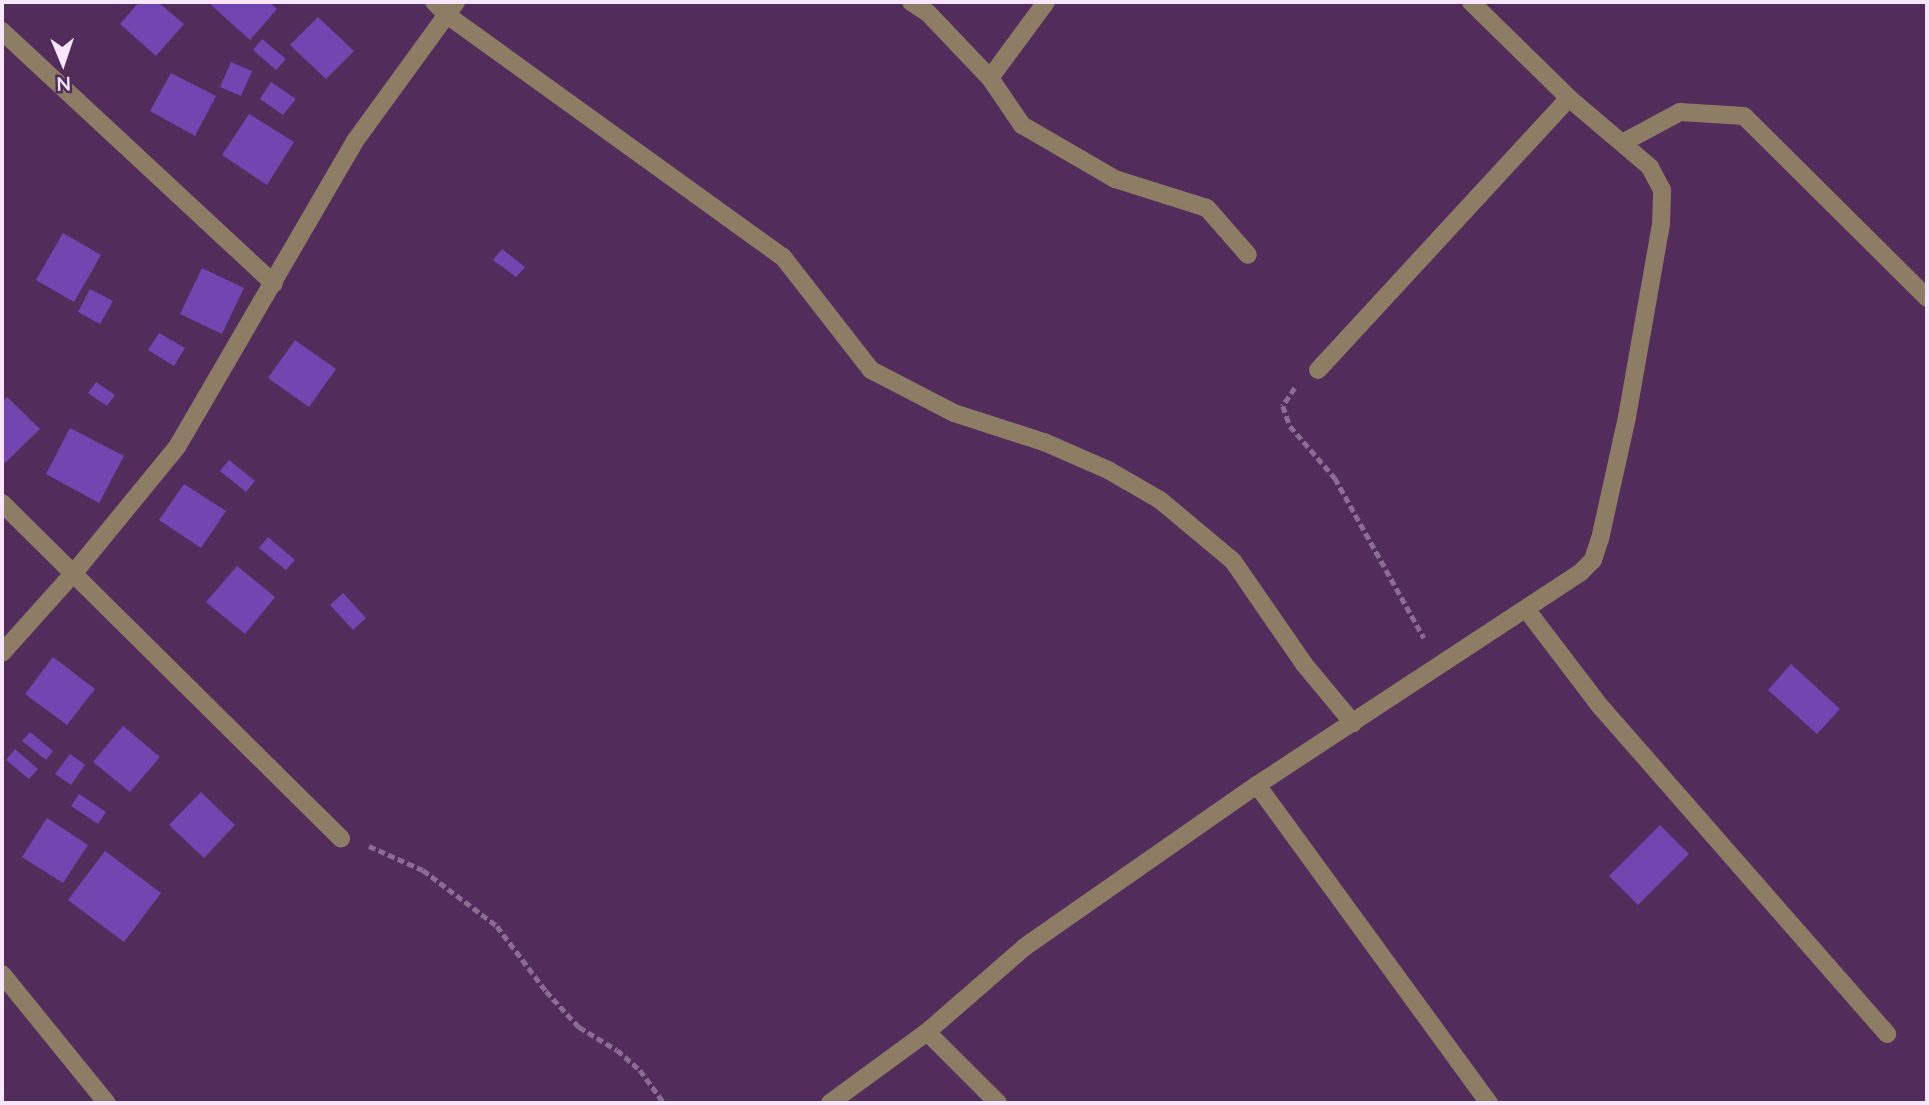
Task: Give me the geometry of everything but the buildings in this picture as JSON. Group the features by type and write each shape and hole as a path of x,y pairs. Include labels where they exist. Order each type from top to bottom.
{"street":[{"path":"433,2 452,8 783,257 871,370 954,413 1044,442 1108,470 1160,500 1233,561 1304,664 1353,723"},
{"path":"911,2 928,13 990,78 1022,125 1115,179 1207,208 1248,255"},
{"path":"990,78 1046,2"},
{"path":"830,1103 927,1032 1026,946 1258,785 1581,572 1592,561 1600,540 1624,430 1661,224 1661,190 1650,167 1624,142 1569,98 1471,2"},
{"path":"2,653 73,574 177,447 274,285 355,141 452,8"},
{"path":"2,31 274,285"},
{"path":"1318,370 1569,98"},
{"path":"1624,142 1680,112 1744,116 1927,298"},
{"path":"2,503 341,839"},
{"path":"1526,609 1600,705 1887,1034"},
{"path":"1258,785 1489,1103"},
{"path":"2,974 107,1103"},
{"path":"927,1032 998,1103"}],"path":[{"path":"1318,370 1290,391 1283,406 1290,426 1335,478 1440,666"},
{"path":"341,839 379,849 423,870 497,926 546,991 579,1027 617,1050 639,1070 664,1103"}]}
